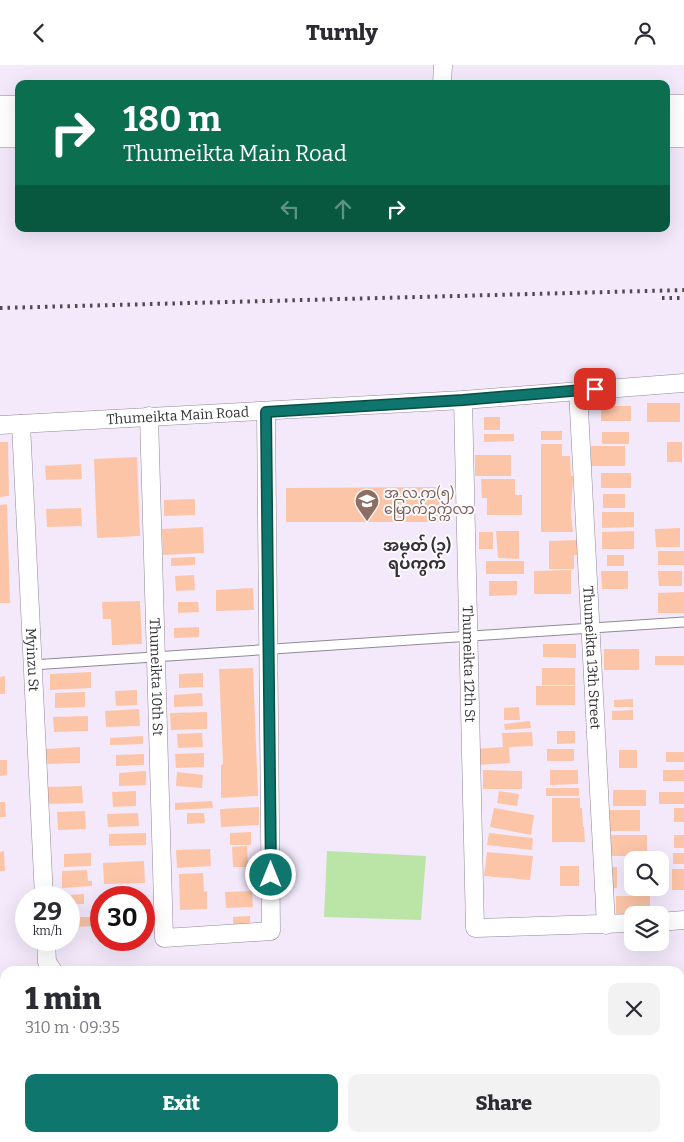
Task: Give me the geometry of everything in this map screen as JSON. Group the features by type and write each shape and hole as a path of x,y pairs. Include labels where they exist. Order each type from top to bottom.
{"main road":[{"path":"670,109 684,109"},
{"path":"0,110 15,110"},
{"path":"0,133 15,133"},
{"path":"670,133 684,133"}],"street":[{"path":"442,80 443,65"},
{"name":"Thumeikta Main Road","path":"0,425 463,400 684,383"},
{"name":"Thumeikta 13th Street","path":"578,390 606,925"},
{"name":"Thumeikta 12th St","path":"463,400 475,928 606,925"},
{"path":"266,412 269,649"},
{"name":"Thumeikta 10th St","path":"149,416 164,938 271,931 269,649"},
{"name":"Myinzu St","path":"20,424 43,886"},
{"path":"669,921 684,920"},
{"path":"606,925 624,924"},
{"path":"46,951 47,962 50,966"}],"lane":[{"path":"32,665 684,621"}],"green space":[{"path":"327,851 426,856 421,920 324,917"}],"building":[{"path":"647,403 680,403 680,422 647,422"},
{"path":"601,406 631,406 631,421 601,421"},
{"path":"484,417 500,417 500,430 484,430"},
{"path":"541,431 562,431 562,440 541,440"},
{"path":"602,432 629,432 629,444 602,444"},
{"path":"484,434 514,434 514,441 484,442"},
{"path":"0,442 8,442 9,496 0,497"},
{"path":"667,442 682,442 682,462 667,462"},
{"path":"541,444 562,444 562,456 570,456 571,476 573,476 571,515 573,532 541,532"},
{"path":"591,446 625,446 625,466 591,466"},
{"path":"475,455 511,455 511,476 475,476"},
{"path":"137,457 140,536 97,538 94,459"},
{"path":"81,464 82,479 46,480 45,466"},
{"path":"601,473 631,473 631,488 601,488"},
{"path":"481,479 515,479 515,495 522,495 522,515 487,515 487,498 482,498"},
{"path":"441,487 441,522 286,522 286,488"},
{"path":"603,494 625,494 625,508 603,508"},
{"path":"195,499 195,515 164,516 164,500"},
{"path":"7,504 10,603 0,603 0,505"},
{"path":"81,508 82,526 47,527 46,509"},
{"path":"602,512 634,512 634,527 602,528"},
{"path":"203,527 204,553 163,555 162,529"},
{"path":"680,528 680,547 656,547 655,529"},
{"path":"496,531 519,531 519,559 498,558"},
{"path":"634,531 634,549 602,549 602,532"},
{"path":"479,532 493,532 493,549 479,549"},
{"path":"579,540 579,555 574,555 574,569 549,569 549,541"},
{"path":"658,551 684,551 684,565 658,565"},
{"path":"607,555 624,555 624,566 607,566"},
{"path":"195,557 195,565 171,566 171,558"},
{"path":"486,561 524,561 524,574 486,574"},
{"path":"571,570 571,594 534,594 534,571"},
{"path":"601,571 628,571 628,589 602,589"},
{"path":"658,571 682,571 682,586 659,586"},
{"path":"194,575 195,590 176,591 175,576"},
{"path":"489,581 517,581 517,595 489,596"},
{"path":"253,588 254,610 216,611 216,590"},
{"path":"684,592 684,613 658,613 658,593"},
{"path":"140,601 142,644 112,645 111,619 103,619 102,602"},
{"path":"178,602 198,602 199,612 178,613"},
{"path":"199,627 199,637 174,638 174,628"},
{"path":"543,644 576,644 576,658 543,657"},
{"path":"604,649 639,649 639,670 604,670"},
{"path":"655,656 684,656 684,665 655,665"},
{"path":"253,668 258,796 221,798 221,765 223,764 219,669"},
{"path":"542,668 575,668 575,685 542,685"},
{"path":"91,672 91,688 50,690 50,674"},
{"path":"203,673 203,687 179,688 179,674"},
{"path":"5,676 5,694 0,694 0,677"},
{"path":"536,686 575,686 575,705 536,705"},
{"path":"137,690 137,705 116,706 115,691"},
{"path":"85,692 85,707 55,708 55,693"},
{"path":"202,693 203,706 174,707 174,695"},
{"path":"633,699 633,707 614,707 614,700"},
{"path":"519,707 520,720 504,720 504,708"},
{"path":"139,709 140,726 106,727 105,711"},
{"path":"633,710 633,720 612,720 612,711"},
{"path":"207,712 207,729 171,730 170,713"},
{"path":"88,716 88,731 54,732 53,717"},
{"path":"530,721 531,728 505,730 504,724"},
{"path":"557,731 575,731 575,743 557,744"},
{"path":"532,732 533,746 509,747 510,763 477,765 476,749 503,747 502,733"},
{"path":"202,733 203,747 178,748 177,734"},
{"path":"143,736 143,744 110,745 110,738"},
{"path":"80,747 80,763 46,764 45,749"},
{"path":"547,749 574,749 574,761 547,761"},
{"path":"619,750 637,750 637,768 619,768"},
{"path":"666,752 684,752 684,762 666,762"},
{"path":"204,753 204,767 176,768 175,754"},
{"path":"144,754 144,765 116,766 116,755"},
{"path":"0,760 7,760 7,775 0,776"},
{"path":"483,770 522,771 522,789 483,789"},
{"path":"550,770 578,770 578,784 550,785"},
{"path":"663,770 684,770 684,781 663,781"},
{"path":"146,771 146,785 119,786 119,773"},
{"path":"177,772 203,775 202,788 176,786"},
{"path":"82,786 83,803 45,804 45,787"},
{"path":"546,788 579,788 579,796 546,796"},
{"path":"613,790 646,790 646,806 613,806"},
{"path":"136,791 136,806 113,807 112,792"},
{"path":"499,791 519,794 517,806 497,803"},
{"path":"659,792 684,792 684,804 659,804"},
{"path":"552,798 580,798 585,842 552,842"},
{"path":"212,801 213,808 175,810 175,803"},
{"path":"0,802 5,802 6,817 0,817"},
{"path":"259,807 259,825 221,827 220,809"},
{"path":"494,808 534,815 531,835 490,827"},
{"path":"674,808 684,808 684,822 674,822"},
{"path":"606,810 640,810 640,831 606,831"},
{"path":"85,811 86,829 58,830 57,812"},
{"path":"138,813 139,826 108,827 107,814"},
{"path":"187,813 204,813 205,823 187,824"},
{"path":"251,832 251,845 230,845 230,833"},
{"path":"146,833 146,845 109,846 109,834"},
{"path":"489,833 533,838 532,850 487,845"},
{"path":"610,835 647,835 647,851 624,851 624,856 611,856"},
{"path":"674,835 684,835 684,848 674,848"},
{"path":"247,846 248,867 233,867 232,847"},
{"path":"210,849 211,866 177,868 176,850"},
{"path":"4,851 5,871 0,871 0,852"},
{"path":"487,852 533,856 530,880 484,876"},
{"path":"91,853 91,866 64,867 64,854"},
{"path":"673,853 684,853 684,864 673,864"},
{"path":"144,861 145,883 104,884 103,863"},
{"path":"560,866 579,866 579,886 560,886"},
{"path":"607,867 617,867 617,888 607,888"},
{"path":"672,869 684,869 684,890 672,890"},
{"path":"87,870 88,881 92,881 92,886 62,886 62,871"},
{"path":"203,873 204,892 207,891 207,909 180,910 179,874"},
{"path":"252,891 253,907 226,908 225,892"},
{"path":"80,894 84,894 84,904 80,904"},
{"path":"616,896 650,896 650,906 624,906 624,917 616,917"},
{"path":"250,916 250,928 233,928 233,917"},
{"path":"80,917 90,917 90,926 80,927"}],"railway":[{"path":"0,308 684,290"},
{"path":"662,298 684,298"}],"place":[{"name":"အ.လ.က(၅) မြောက်ဥက္ကလာ","path":"367,522"}],"district":[{"name":"အမှတ် (၁) ရပ်ကွက်","path":"417,554"}],"route":[{"path":"271,875 266,412 463,400 595,389"}]}
